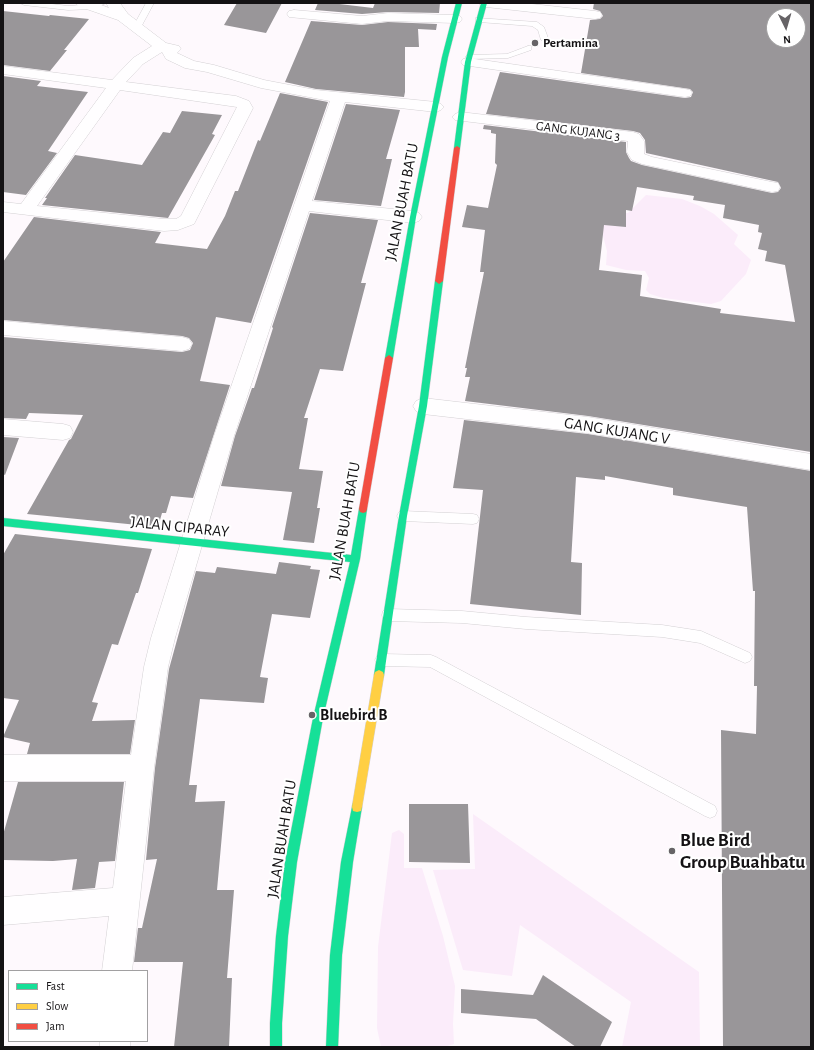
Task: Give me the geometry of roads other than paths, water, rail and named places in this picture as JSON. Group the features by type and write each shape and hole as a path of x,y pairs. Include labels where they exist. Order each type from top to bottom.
{"main road":[{"name":"JALAN BUAH BATU","path":"332,1047 336,955 347,862 382,660 403,516 423,406 468,60 467,20 459,3"},
{"name":"JALAN BUAH BATU","path":"276,1047 276,1023 282,936 291,862 318,718 354,560 413,217 445,57 467,20 485,3"},
{"name":"JALAN CIPARAY","path":"3,522 354,560"}],"street":[{"path":"113,3 123,17"},
{"path":"485,3 595,15"},
{"path":"93,4 123,17 170,50 200,64 261,84 316,95 436,107"},
{"path":"294,14 362,20 388,17 467,20"},
{"path":"25,210 115,85 138,61 170,50"},
{"path":"468,60 685,93"},
{"path":"3,70 236,101 244,104 245,108 188,220 178,224 164,226 3,207"},
{"path":"117,970 140,768 144,754 156,667 163,638 224,436 339,98"},
{"name":"GANG KUJANG 3","path":"460,117 632,137 636,141 634,152 638,157 648,162 772,187"},
{"path":"302,206 413,217"},
{"path":"3,328 182,344"},
{"name":"GANG KUJANG V","path":"423,406 588,425 811,462"},
{"path":"3,427 63,432"},
{"path":"3,768 140,768"},
{"path":"3,911 125,901"}],"lane":[{"path":"24,3 68,8 93,4"},
{"path":"136,27 150,3"},
{"path":"467,20 534,24 542,29 544,38"},
{"path":"468,60 508,56 528,48"},
{"path":"403,516 473,519"},
{"path":"388,615 462,617 526,623 662,631 701,637 745,657"},
{"path":"382,660 431,660 710,811"}],"place":[{"name":"Pertamina","path":"535,43"},
{"name":"Bluebird B","path":"312,715"},
{"name":"Blue Bird Group Buahbatu","path":"672,851"}]}
